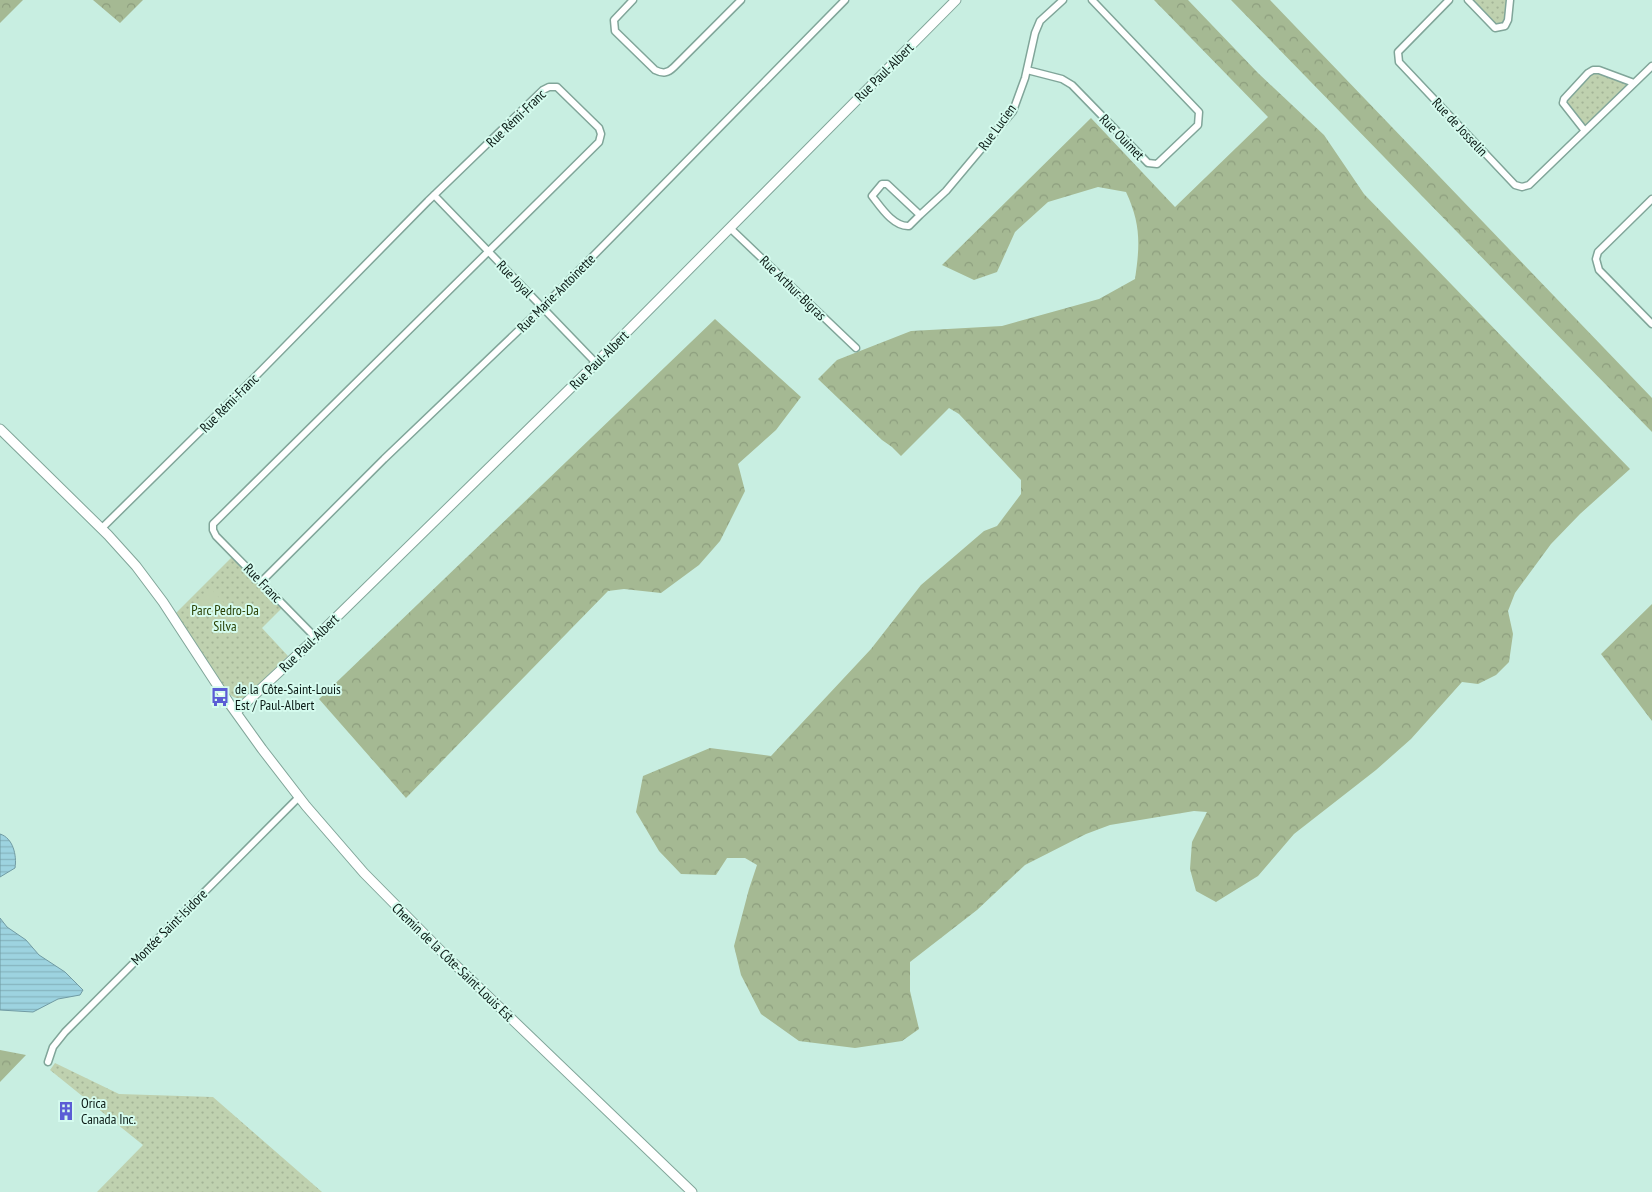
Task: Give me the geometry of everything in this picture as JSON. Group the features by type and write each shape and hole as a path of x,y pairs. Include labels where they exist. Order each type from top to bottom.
{"street":[{"path":"633,0 614,20 615,31 655,70 662,73 669,72 741,0"},
{"name":"Rue Marie-Antoinette","path":"261,582 384,459 542,308 845,0"},
{"name":"Rue Paul-Albert","path":"236,712 596,363 956,0"},
{"name":"Rue Lucien","path":"920,215 887,184 882,184 872,196 896,222 909,226 946,191 1012,111 1027,70 1035,32 1040,21 1063,0"},
{"name":"Rue Ouimet","path":"1027,70 1062,80 1072,85 1148,163 1157,164 1198,125 1199,112 1092,0"},
{"name":"Rue de Josselin","path":"1449,0 1398,52 1399,62 1515,185 1522,187 1529,185 1652,66"},
{"path":"1468,0 1495,28 1505,26 1508,20 1510,0"},
{"path":"1585,131 1563,103 1564,99 1588,73 1593,70 1599,70 1634,83"},
{"name":"Rue Rémi-Franc","path":"102,528 252,380 434,195 547,87 559,88 598,127 601,136 598,144 217,519 212,528"},
{"name":"Rue Joyal","path":"434,195 596,363"},
{"path":"1652,199 1598,252 1596,259 1599,270 1652,324"},
{"name":"Rue Arthur-Bigras","path":"730,228 856,348"},
{"name":"Chemin de la Côte-Saint-Louis Est","path":"0,429 102,528 127,555 149,583 262,749 339,845 404,915 692,1192"},
{"name":"Rue Franc","path":"212,528 216,536 315,637"},
{"name":"Montée Saint-Isidore","path":"48,1062 53,1047 65,1032 299,797"}],"green space":[{"path":"0,0 23,0 0,23"},
{"path":"93,0 143,0 120,23"},
{"path":"1154,0 1188,0 1258,73 1324,135 1364,194 1630,469 1580,514 1551,544 1515,593 1508,611 1513,634 1509,662 1496,675 1478,684 1462,682 1411,739 1376,770 1294,834 1258,876 1216,902 1196,891 1190,869 1192,842 1207,812 1194,811 1110,825 1086,834 1025,865 977,910 910,962 910,991 919,1029 902,1041 855,1048 799,1041 761,1014 741,975 734,946 757,865 745,858 727,858 716,875 681,874 659,851 636,812 643,776 710,748 771,756 871,649 921,585 984,531 997,526 1021,494 1021,480 959,414 949,408 901,456 818,379 837,360 911,331 1002,326 1099,299 1135,279 1138,235 1131,204 1126,192 1098,187 1048,202 1015,232 997,272 974,280 942,265 1091,118 1175,207 1268,117"},
{"path":"1231,0 1270,0 1652,398 1652,432"},
{"path":"1468,0 1510,0 1505,26 1495,28"},
{"path":"1593,70 1634,83 1585,131 1564,99"},
{"path":"715,319 801,397 776,430 738,464 745,491 720,541 699,565 661,593 624,589 608,591 406,798 319,699"},
{"name":"Parc Pedro-Da Silva","path":"232,557 282,608 262,628 288,656 245,697 241,698 229,694 176,613"},
{"path":"212,590 241,621 227,634 198,603"},
{"path":"1652,604 1652,721 1601,654"},
{"path":"0,1050 26,1055 0,1082"},
{"path":"55,1063 119,1094 213,1097 322,1192 97,1192 143,1145 50,1070"}],"water":[{"path":"0,834 11,843 15,853 15,868 0,877"},
{"path":"0,918 7,927 26,940 39,955 65,972 83,990 80,995 58,999 33,1012 0,1010"}],"place":[{"name":"de la Côte-Saint-Louis Est / Paul-Albert","path":"220,697"},
{"name":"Orica Canada Inc.","path":"66,1111"}]}
